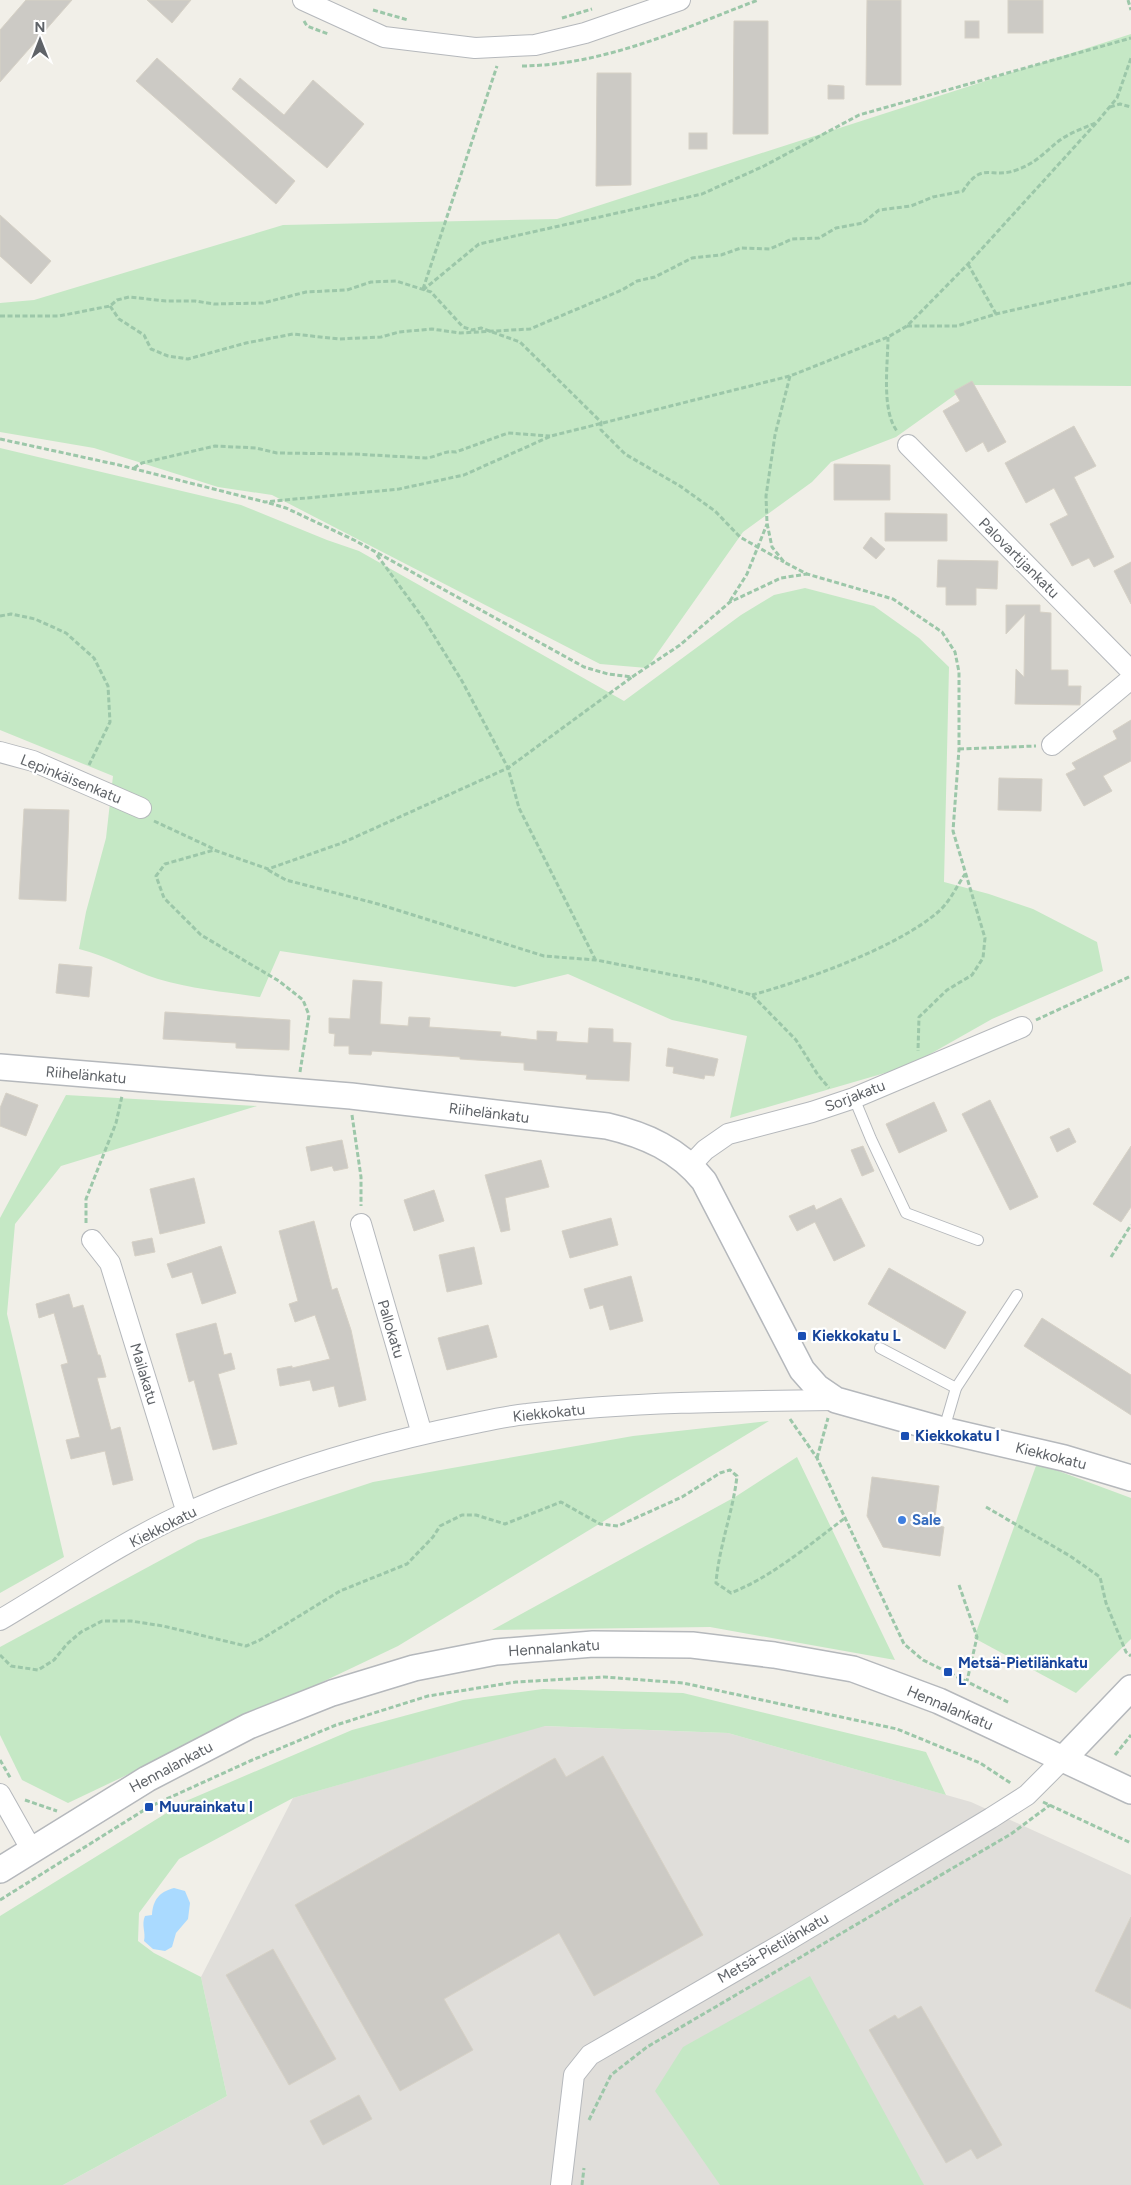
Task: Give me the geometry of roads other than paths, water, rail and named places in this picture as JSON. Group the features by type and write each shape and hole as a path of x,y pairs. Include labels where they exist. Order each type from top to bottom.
{"street":[{"path":"303,0 384,37 475,48 535,45 585,33 680,0"},
{"name":"Palovartijankatu","path":"908,445 1131,670"},
{"path":"1052,745 1131,679"},
{"name":"Lepinkäisenkatu","path":"0,752 33,761 146,814"},
{"name":"Sorjakatu","path":"691,1165 705,1150 728,1134 848,1100 918,1069 1022,1027"},
{"name":"Riihelänkatu","path":"0,1067 350,1096 607,1126 636,1133 664,1146 691,1165 704,1181 802,1370 817,1387 836,1400"},
{"name":"Pallokatu","path":"361,1224 422,1434"},
{"name":"Mailakatu","path":"92,1240 110,1263 187,1513"},
{"name":"Kiekkokatu","path":"0,1620 130,1543 187,1513 325,1462 422,1434 525,1414 634,1405 836,1400 943,1430 1064,1458 1131,1478"},
{"name":"Hennalankatu","path":"0,1870 31,1849 147,1779 249,1726 332,1693 414,1668 496,1652 593,1644 692,1645 774,1655 853,1669 939,1700 1131,1791"},
{"path":"1064,1758 1131,1688"},
{"name":"Metsä-Pietilänkatu","path":"561,2185 574,2075 590,2054 787,1941 1027,1795 1064,1758"},
{"path":"7,1789 31,1849"}],"lane":[{"path":"848,1100 871,1139 906,1213 978,1240"},
{"path":"943,1430 956,1388 1017,1295"},
{"path":"880,1348 956,1388"}],"water":[{"path":"174,1888 185,1891 190,1903 188,1919 176,1933 172,1947 165,1951 153,1949 144,1941 143,1922 145,1916 152,1915 155,1901 161,1894"}],"place":[{"name":"Kiekkokatu L","path":"802,1336"},
{"name":"Kiekkokatu I","path":"905,1436"},
{"name":"Sale","path":"902,1520"},
{"name":"Metsä-Pietilänkatu L","path":"948,1672"},
{"name":"Muurainkatu I","path":"149,1807"}]}
